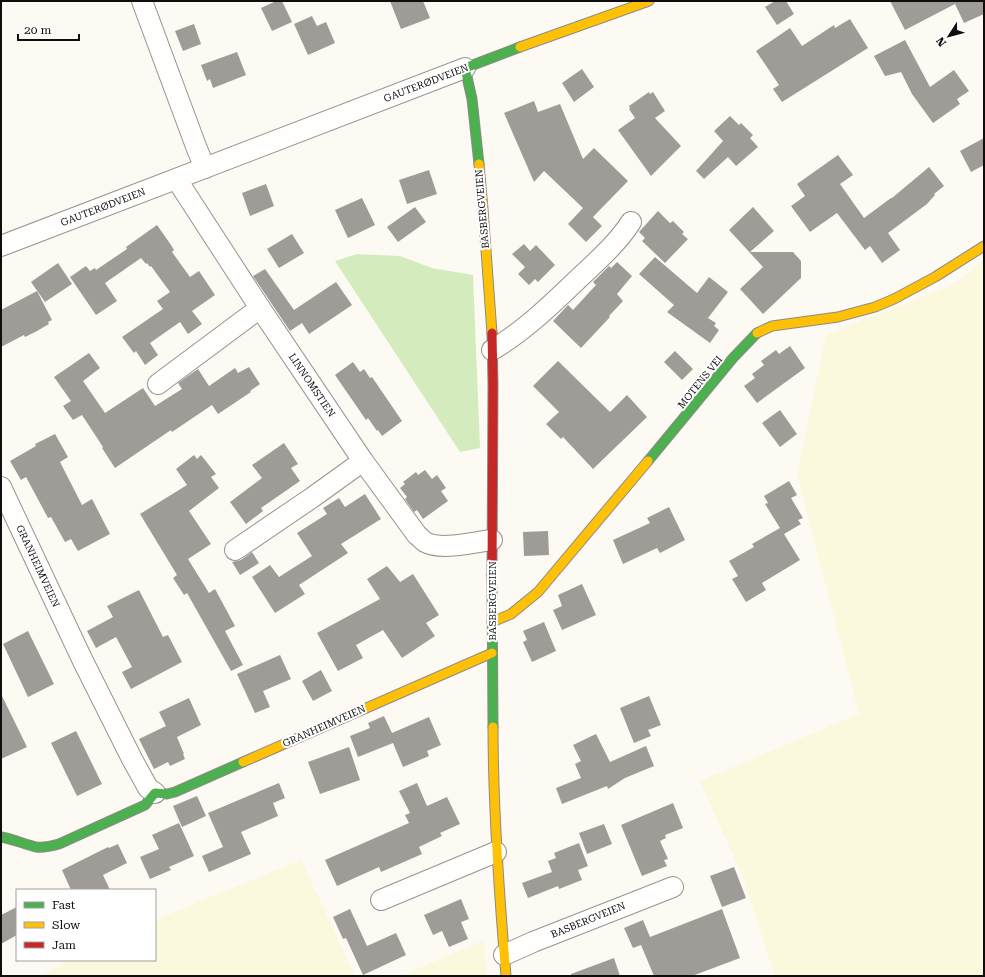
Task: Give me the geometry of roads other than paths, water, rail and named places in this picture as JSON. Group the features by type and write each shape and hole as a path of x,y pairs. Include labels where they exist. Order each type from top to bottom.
{"street":[{"path":"142,1 205,168"},
{"name":"GAUTERØDVEIEN","path":"1,246 177,180 327,120 582,24 649,1"},
{"name":"BASBERGVEIEN","path":"465,68 472,100 491,315 493,385 493,789 496,852 506,976"},
{"name":"LINNOMSTIEN","path":"177,180 260,308 363,461 418,535 425,542 436,546 492,540"},
{"path":"492,350 535,320 598,261 631,222"},
{"name":"MOTENS VEI","path":"492,622 501,620 523,605 538,592 733,358 755,334 772,326 838,317 875,307 894,299 935,277 984,246"},
{"path":"158,384 260,308"},
{"path":"235,550 363,461"},
{"name":"GRANHEIMVEIEN","path":"1,487 82,659 125,745 148,788 155,793 167,794 175,792 492,653"},
{"path":"1,837 46,848 63,843 145,805 155,793"},
{"path":"381,900 496,852"},
{"name":"BASBERGVEIEN","path":"504,955 540,939 673,887"}]}
